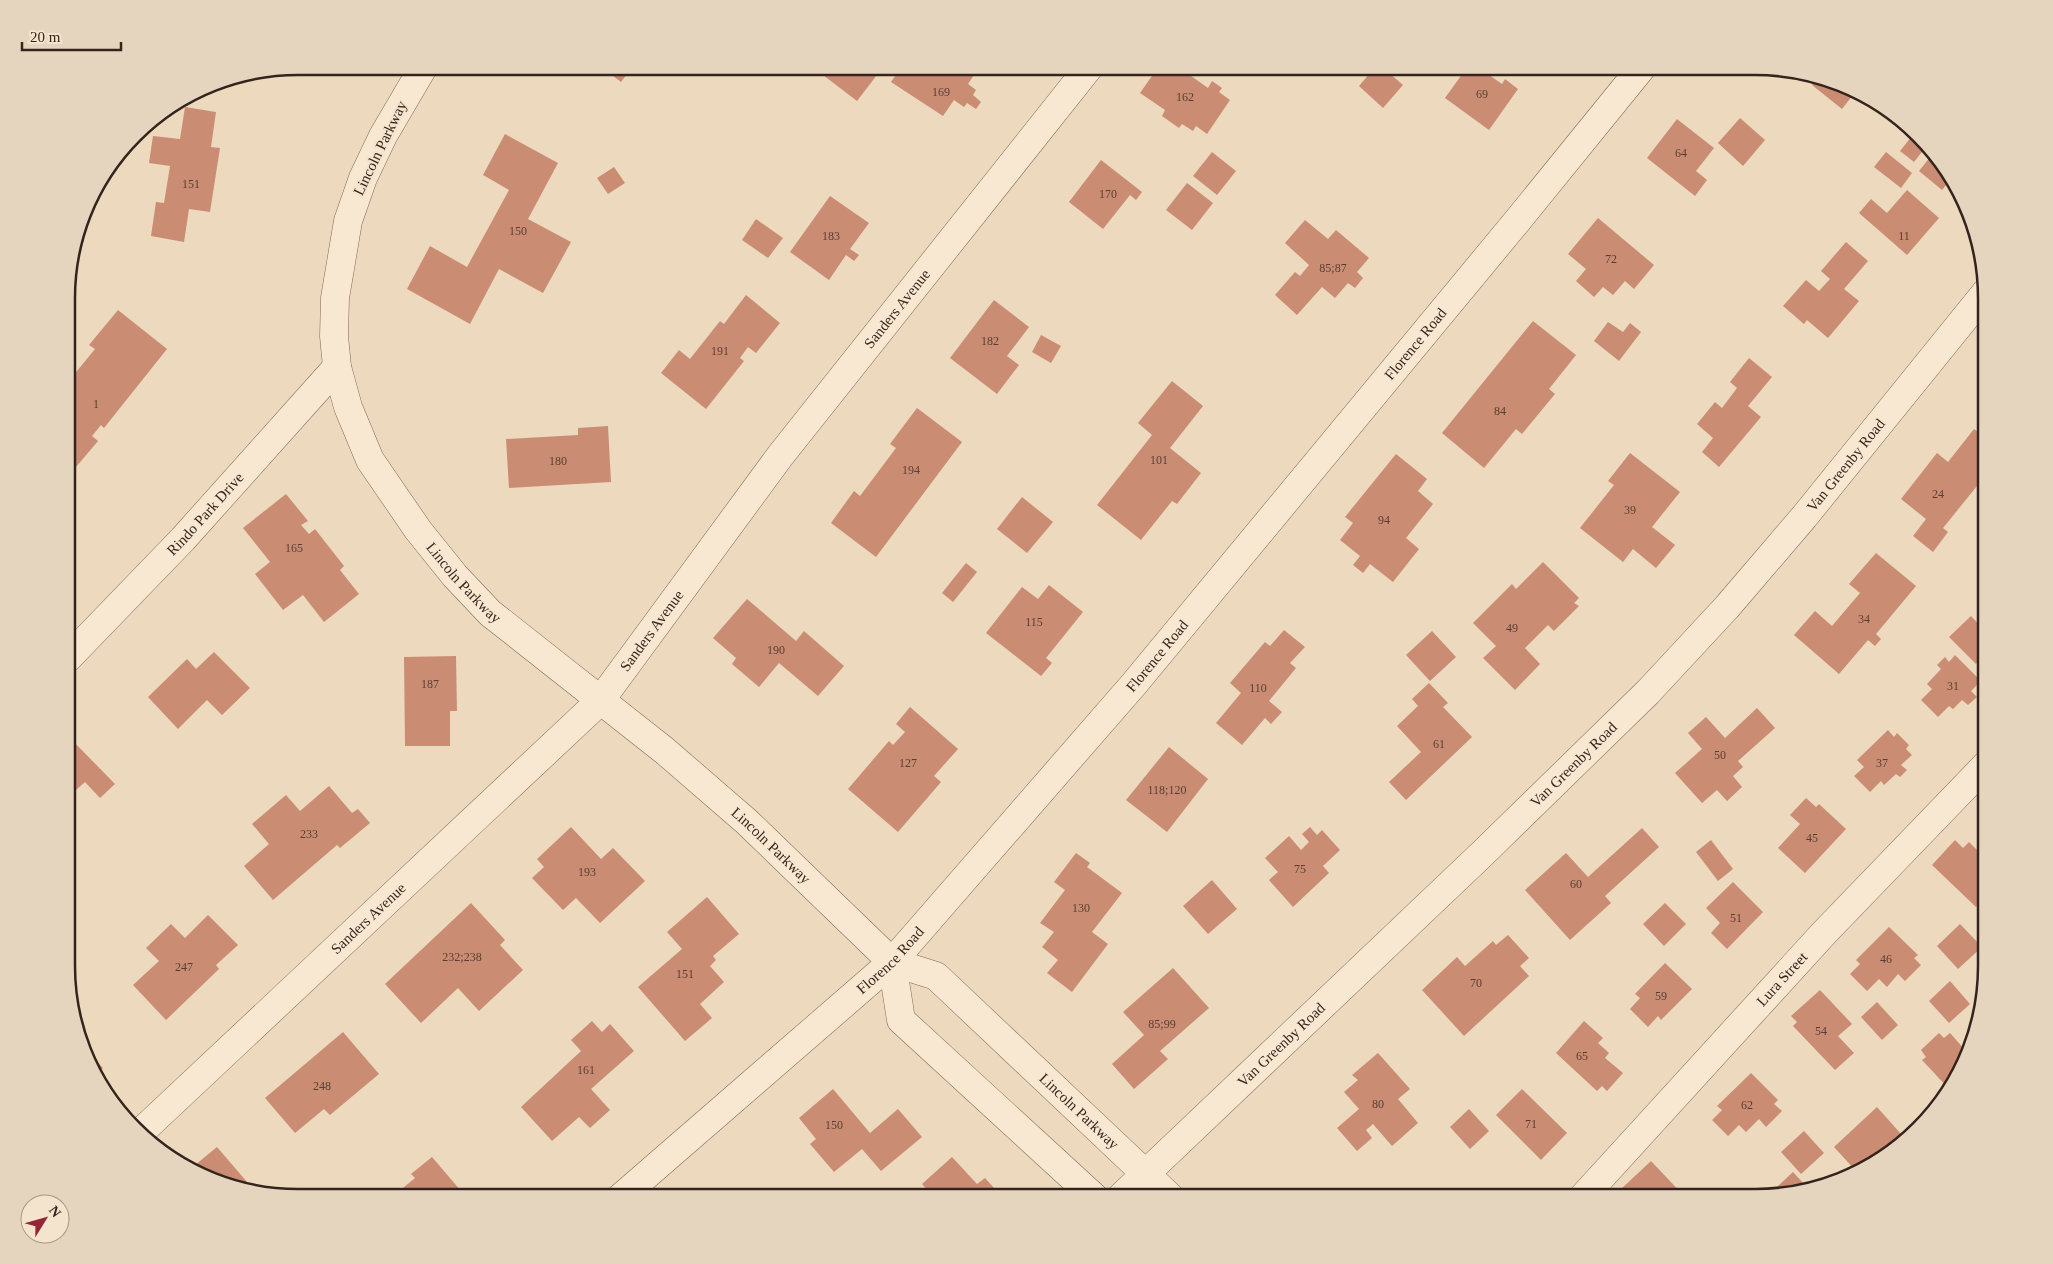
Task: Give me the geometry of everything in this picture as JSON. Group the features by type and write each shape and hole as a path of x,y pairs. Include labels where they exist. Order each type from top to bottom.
{"street":[{"name":"Lincoln Parkway","path":"419,75 383,136 363,178 348,221 335,298 334,336 337,367 348,407 370,460 418,530 455,576 490,613 665,751 747,822 892,962 936,976 1161,1189"},
{"name":"Sanders Avenue","path":"145,1128 600,701 780,456 1083,75"},
{"name":"Florence Road","path":"630,1189 892,962 1134,684 1636,75"},
{"name":"Van Greenby Road","path":"1130,1189 1482,854 1648,692 1727,607 1804,517 1978,302"},
{"name":"Rindo Park Drive","path":"75,651 183,540 337,367"},
{"name":"Lura Street","path":"1590,1189 1824,933 1978,773"},
{"path":"892,962 901,1020 1084,1189"}],"building":[{"path":"612,75 626,75 621,82"},
{"path":"823,75 877,75 857,101"},
{"path":"896,75 974,75 968,84 976,90 973,95 981,102 976,109 967,103 964,107 954,100 943,116 891,82"},
{"path":"1153,75 1190,75 1208,88 1212,81 1222,88 1219,92 1230,100 1207,134 1196,126 1193,131 1182,124 1179,128 1162,116 1165,110 1140,93"},
{"path":"1368,75 1391,75 1403,85 1383,108 1359,86"},
{"path":"1462,75 1489,75 1502,84 1505,79 1518,89 1489,130 1445,98"},
{"path":"1814,83 1827,87 1851,97 1842,109 1812,85"},
{"path":"185,107 216,112 211,147 220,148 210,212 189,209 184,242 151,236 156,202 164,203 170,166 149,163 153,136 180,139"},
{"path":"1740,118 1765,140 1743,166 1718,143"},
{"path":"1677,119 1714,148 1696,171 1707,180 1695,196 1647,158"},
{"path":"505,134 558,163 528,219 571,242 543,293 499,269 470,324 407,289 430,246 467,267 509,190 483,175"},
{"path":"1911,138 1923,151 1914,162 1900,151"},
{"path":"1212,152 1236,171 1217,195 1193,176"},
{"path":"1886,152 1912,173 1901,188 1874,167"},
{"path":"1929,158 1947,184 1942,190 1919,171"},
{"path":"1101,160 1142,192 1136,200 1130,195 1103,229 1069,202"},
{"path":"614,167 625,183 608,194 597,178"},
{"path":"1187,183 1213,203 1192,230 1166,210"},
{"path":"1907,190 1939,218 1907,255 1859,213 1871,199 1887,213"},
{"path":"830,196 869,223 850,249 859,255 854,261 846,255 829,280 790,252"},
{"path":"1598,218 1654,265 1634,289 1625,281 1613,295 1603,287 1594,297 1576,281 1586,269 1568,254"},
{"path":"756,219 783,238 768,258 742,240"},
{"path":"1305,220 1328,239 1336,230 1369,258 1357,272 1363,278 1355,288 1348,283 1335,298 1322,287 1297,315 1275,295 1295,272 1300,276 1309,265 1285,243"},
{"path":"1846,242 1868,261 1844,289 1859,301 1828,338 1807,320 1804,324 1783,306 1806,280 1819,291 1830,279 1821,271"},
{"path":"746,295 780,323 756,353 748,347 740,358 744,361 706,409 661,373 679,350 690,359 720,321 724,324"},
{"path":"994,300 1029,327 1007,356 1019,365 997,394 950,358"},
{"path":"118,310 167,349 104,428 101,425 92,436 98,441 76,467 75,373 95,349 89,345"},
{"path":"1533,321 1576,355 1549,389 1555,394 1522,434 1516,429 1484,468 1442,433"},
{"path":"1608,322 1623,332 1630,323 1641,332 1619,361 1594,341"},
{"path":"1041,335 1061,346 1051,363 1032,352"},
{"path":"1749,358 1772,377 1748,406 1761,417 1719,467 1702,452 1713,438 1697,424 1715,402 1722,408 1737,388 1730,382"},
{"path":"1172,381 1203,406 1170,448 1201,473 1177,504 1172,501 1141,540 1097,505 1152,435 1138,423"},
{"path":"917,408 962,442 876,557 831,523 854,491 860,496 896,448 890,444"},
{"path":"608,426 611,482 509,488 506,439 578,435 578,428"},
{"path":"1974,429 1978,432 1978,487 1943,528 1948,532 1933,552 1913,536 1926,519 1901,499 1937,453 1948,462"},
{"path":"1630,453 1680,492 1652,527 1675,545 1656,568 1633,549 1623,562 1580,528 1614,485 1608,481"},
{"path":"1396,454 1427,479 1418,491 1433,504 1406,538 1419,549 1393,582 1370,564 1363,573 1353,565 1360,556 1340,540 1353,523 1345,517"},
{"path":"286,494 308,521 301,525 309,534 315,529 344,566 340,570 359,594 324,622 303,595 283,610 255,574 270,562 243,528"},
{"path":"1022,497 1053,522 1027,553 997,529"},
{"path":"1876,553 1916,586 1876,634 1881,639 1875,646 1868,640 1839,674 1794,635 1815,611 1832,626 1860,593 1849,584"},
{"path":"1543,562 1579,598 1574,603 1579,606 1554,631 1548,625 1525,648 1540,664 1515,690 1483,658 1496,646 1473,623 1512,584 1516,589"},
{"path":"966,563 977,572 953,602 942,593"},
{"path":"1049,585 1083,612 1046,658 1052,663 1041,676 986,633 1022,587 1038,599"},
{"path":"747,599 796,641 804,631 844,666 818,696 779,663 759,687 732,664 736,658 713,638"},
{"path":"1971,616 1978,623 1978,662 1976,664 1949,637"},
{"path":"1284,630 1305,647 1290,663 1296,668 1269,701 1282,712 1271,724 1265,718 1242,745 1216,723 1241,693 1230,683 1265,642 1270,646"},
{"path":"1432,631 1456,657 1430,681 1406,655"},
{"path":"214,652 250,688 222,715 207,700 178,729 148,697 187,659 196,669"},
{"path":"1955,655 1978,678 1978,684 1971,691 1977,697 1968,705 1962,700 1953,709 1949,706 1938,717 1921,700 1932,689 1927,684 1941,669 1937,665 1945,657 1949,662"},
{"path":"456,656 457,711 450,711 450,746 405,746 404,657"},
{"path":"1429,683 1448,703 1443,707 1472,737 1406,800 1389,782 1421,752 1397,726 1418,706 1412,699"},
{"path":"910,707 958,749 934,776 941,782 898,832 848,789 889,741 893,745 905,732 896,724"},
{"path":"1757,708 1775,728 1738,761 1743,767 1733,776 1742,787 1727,801 1717,790 1702,803 1675,773 1702,749 1688,733 1706,717 1725,738"},
{"path":"1888,730 1894,737 1897,733 1909,745 1906,749 1912,755 1901,765 1907,770 1900,777 1896,774 1884,785 1881,781 1870,792 1854,776 1864,767 1857,760"},
{"path":"75,743 115,784 100,798 85,782 75,791"},
{"path":"1169,747 1208,779 1167,832 1126,800"},
{"path":"329,786 352,813 358,809 370,823 340,848 337,845 273,900 244,866 269,844 252,824 286,795 300,811"},
{"path":"1806,798 1816,807 1819,804 1846,829 1805,873 1778,848 1800,824 1790,815"},
{"path":"571,827 601,859 613,848 645,881 600,923 576,898 563,910 532,878 544,867 537,859"},
{"path":"1310,827 1317,835 1322,830 1340,850 1323,866 1329,873 1293,907 1269,880 1278,872 1265,858 1289,836 1301,850 1309,842 1302,834"},
{"path":"1642,828 1659,847 1605,896 1611,903 1570,940 1525,890 1566,853 1588,877"},
{"path":"1711,840 1733,869 1718,881 1696,852"},
{"path":"1955,840 1963,848 1969,842 1978,851 1978,905 1976,907 1932,865"},
{"path":"1076,853 1090,863 1087,867 1122,893 1092,932 1108,944 1072,992 1047,973 1058,960 1042,947 1054,932 1040,923 1065,890 1054,882"},
{"path":"1212,880 1237,909 1208,934 1183,906"},
{"path":"1733,882 1763,912 1727,949 1711,933 1720,923 1706,908"},
{"path":"707,897 739,934 713,956 716,960 710,966 724,982 700,1004 712,1018 685,1041 638,987 682,949 667,932"},
{"path":"471,903 505,940 500,945 523,970 479,1011 458,988 421,1023 385,984"},
{"path":"1665,903 1686,924 1664,946 1643,924"},
{"path":"208,915 238,945 216,965 219,969 166,1020 133,985 159,961 146,948 171,924 185,938"},
{"path":"1960,924 1978,943 1978,951 1958,969 1937,946"},
{"path":"1889,927 1918,955 1914,958 1921,965 1905,981 1898,974 1887,987 1879,979 1867,991 1850,974 1860,964 1856,960"},
{"path":"1508,935 1529,958 1520,966 1529,976 1464,1036 1422,990 1457,957 1465,966 1493,941 1496,945"},
{"path":"1665,963 1692,989 1661,1020 1658,1016 1648,1027 1630,1009 1640,998 1635,994"},
{"path":"1173,968 1209,1008 1160,1051 1168,1059 1134,1089 1112,1064 1144,1035 1123,1012"},
{"path":"1950,981 1970,1004 1949,1023 1929,1001"},
{"path":"1820,990 1852,1024 1838,1036 1854,1053 1835,1070 1793,1026 1797,1022 1791,1016"},
{"path":"1877,1002 1898,1025 1882,1040 1861,1017"},
{"path":"592,1021 602,1032 610,1024 634,1051 591,1089 610,1110 590,1128 579,1117 552,1141 521,1107 581,1051 571,1040"},
{"path":"1584,1021 1603,1038 1598,1043 1609,1053 1605,1058 1623,1073 1607,1091 1602,1086 1597,1091 1556,1053"},
{"path":"343,1032 379,1074 330,1115 324,1109 295,1133 265,1098"},
{"path":"1939,1033 1944,1038 1950,1033 1962,1047 1944,1084 1922,1060 1926,1057 1921,1050"},
{"path":"1378,1053 1410,1089 1398,1099 1418,1123 1392,1146 1373,1124 1366,1130 1372,1138 1357,1151 1337,1128 1359,1109 1344,1092 1358,1080 1352,1075"},
{"path":"96,1061 103,1068 101,1070"},
{"path":"1751,1073 1778,1100 1774,1104 1782,1111 1766,1127 1759,1119 1746,1132 1739,1125 1728,1136 1712,1120 1722,1110 1717,1106"},
{"path":"833,1089 870,1133 898,1109 922,1137 881,1171 862,1149 834,1172 810,1144 816,1139 799,1118"},
{"path":"1522,1089 1567,1133 1541,1160 1496,1115"},
{"path":"1877,1107 1901,1134 1891,1143 1852,1167 1834,1147"},
{"path":"1469,1109 1489,1131 1470,1149 1450,1127"},
{"path":"1804,1131 1824,1153 1801,1174 1781,1152"},
{"path":"217,1147 247,1182 226,1177 196,1164"},
{"path":"432,1157 459,1189 402,1189 415,1178 411,1174"},
{"path":"952,1157 977,1184 985,1178 995,1189 926,1189 922,1184"},
{"path":"1651,1161 1677,1189 1621,1189"},
{"path":"1793,1172 1804,1184 1799,1185 1775,1188"}]}
